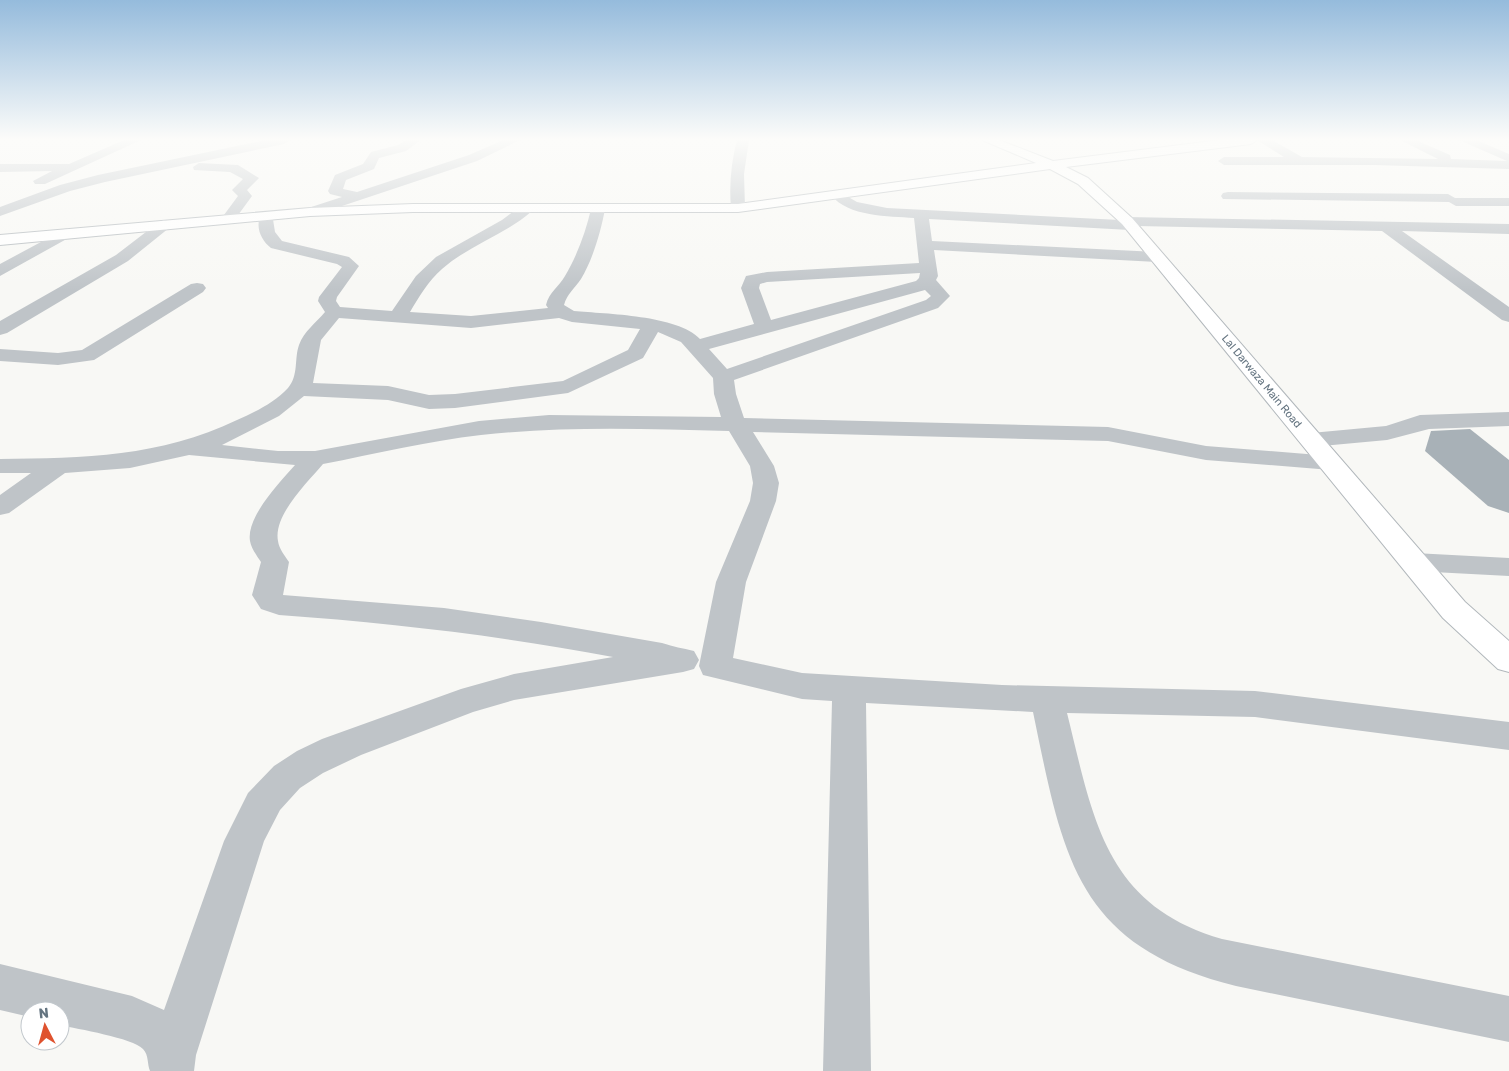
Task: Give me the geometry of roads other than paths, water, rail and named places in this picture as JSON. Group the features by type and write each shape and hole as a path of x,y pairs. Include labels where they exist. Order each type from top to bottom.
{"street":[{"path":"0,212 60,190"},
{"path":"228,219 245,196 238,190"},
{"path":"335,190 356,196"},
{"path":"310,212 375,190"},
{"path":"736,190 738,208"},
{"path":"0,240 310,212 414,208 738,208 873,190"},
{"name":"Lal Darwaza Main Road","path":"1093,190 1128,223 1454,610 1509,660"},
{"path":"1260,190 1267,196"},
{"path":"1343,190 1509,316"},
{"path":"1436,190 1507,229"},
{"path":"838,195 852,204 867,209 921,215 1128,223 1507,229"},
{"path":"1228,196 1355,197 1509,202"},
{"path":"397,318 427,273 441,260 515,219 528,208"},
{"path":"560,312 555,305 557,297 573,278 595,224 598,208"},
{"path":"723,377 932,304 940,296 928,275 921,215"},
{"path":"267,216 266,234 270,240 278,245 350,263 351,266 328,297 327,301 334,312"},
{"path":"0,329 122,258 164,225"},
{"path":"0,271 66,233"},
{"path":"925,245 1157,257"},
{"path":"696,346 913,289 928,275"},
{"path":"765,328 750,288 752,280 767,277 928,275"},
{"path":"0,355 58,360 87,356 197,288"},
{"path":"334,312 471,322 515,319 560,312 572,316 652,324 688,338 723,377 725,394 735,424 748,441 762,466 766,483 763,501 699,663"},
{"path":"0,466 109,464 156,457 193,449 235,431 270,413 298,389 305,378 308,366 309,344 317,330 334,312"},
{"path":"298,389 388,393 429,402 556,389 578,383 636,354 652,324"},
{"path":"1311,440 1386,433 1420,424 1420,422 1509,419"},
{"path":"193,449 278,458 315,458 479,428 549,422 735,424 1108,434 1206,453 1331,463"},
{"path":"315,458 280,501 265,527 264,540 275,562 267,595 272,602 279,605 370,610 556,635 699,663 802,686 1047,699 1255,704 1509,736"},
{"path":"0,507 58,466"},
{"path":"1414,562 1509,567"},
{"path":"172,1063 244,841 258,810 276,786 298,768 335,750 452,705 512,688 570,676 699,663"},
{"path":"847,1071 849,689"},
{"path":"1047,699 1078,831 1094,866 1108,888 1136,918 1166,938 1209,956 1464,1012 1509,1019"},
{"path":"0,987 132,1019 160,1032 172,1063"}]}
